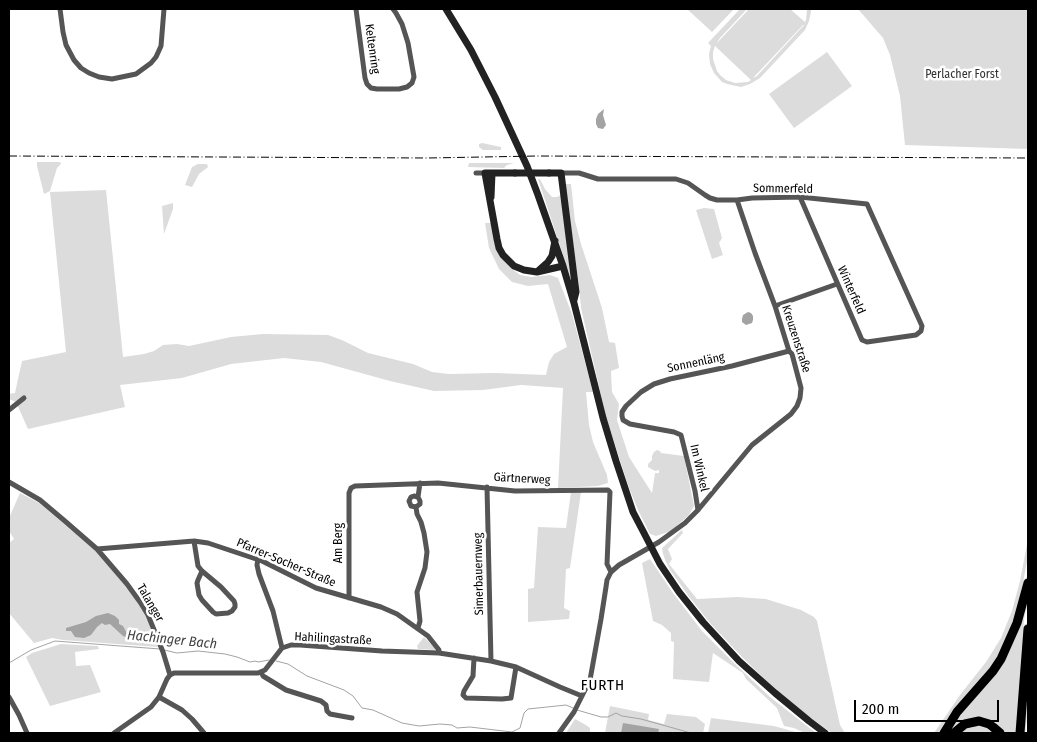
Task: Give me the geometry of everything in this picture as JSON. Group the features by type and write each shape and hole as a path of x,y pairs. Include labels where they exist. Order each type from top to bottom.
{"highway":[{"path":"944,733 957,712 993,671 1001,659 1017,623 1028,583"},
{"path":"1020,733 1028,629"},
{"path":"954,733 965,724 979,722 994,727 1000,733"}],"main road":[{"path":"446,9 471,50 504,114 527,166 563,266 616,461 634,512 651,547 679,592 703,622 740,661 775,693 825,733"},
{"path":"563,266 537,272 524,270 514,266 503,255 499,248 493,220 488,173 561,173 576,292 574,303"},
{"path":"537,272 544,267 552,256 555,241"}],"street":[{"path":"60,9 66,45 74,60 89,73 112,79 136,74 156,57 161,46 164,9"},
{"name":"Keltenring","path":"358,9 364,78 367,84 371,88 377,89 399,89 407,87 412,83 414,74 402,24 393,9"},
{"path":"476,173 488,173"},
{"name":"Sommerfeld","path":"561,173 579,173 598,179 676,179 688,183 710,198 717,200 800,197 867,204 922,326 921,331 916,335"},
{"name":"Winterfeld","path":"800,197 862,340 867,342 916,335"},
{"name":"Kreuzenstraße","path":"611,572 619,565 677,530 698,510 752,445 791,414 800,398 801,388 791,352 737,200"},
{"path":"775,306 837,284"},
{"name":"Sonnenläng","path":"622,416 626,406 641,392 654,384 791,352"},
{"path":"9,410 24,398"},
{"name":"Im Winkel","path":"622,416 630,424 681,435 698,510"},
{"path":"9,482 40,500 97,550"},
{"name":"Gärtnerweg","path":"351,488 355,486 438,483 532,492 608,490 610,492 607,564 611,572"},
{"path":"418,628 420,622 417,592 425,568 426,552 422,522 417,514 416,507 410,504 410,499 412,496 418,497 420,484"},
{"name":"Simerbauernweg","path":"487,487 491,661"},
{"name":"Am Berg","path":"349,598 349,493 351,488"},
{"path":"194,541 198,566 218,583 234,601 235,607 232,611 216,614 202,600 197,583 202,571"},
{"name":"Pfarrer-Socher-Straße","path":"97,550 194,541 208,543 258,560 316,588 384,608 397,614 434,641 439,653"},
{"name":"Talanger","path":"97,550 127,584 148,615 170,675"},
{"path":"258,560 259,574 273,611 282,648"},
{"path":"559,733 575,709 590,680 607,580 611,572"},
{"name":"Hahilingastraße","path":"261,672 265,670 282,648 300,645 439,653 516,667 582,696"},
{"path":"474,658 473,676 463,695 466,698 511,698 516,667"},
{"path":"114,733 144,713 155,703 170,675 179,672 261,672 263,676 286,690 322,701 326,704 327,711 330,714 352,718"},
{"path":"9,697 27,733"},
{"path":"159,697 182,710 204,733"}],"green space":[{"path":"687,9 734,9 712,32"},
{"path":"740,9 747,9 716,44 749,9 790,9 805,22 807,9 811,9 805,30 760,78 741,87 722,82 714,73 710,64 709,54 711,46 708,43","holes":["803,25 757,76 753,78","715,46 751,80 735,83 726,80 720,75 713,59"]},
{"name":"Perlacher Forst","path":"858,9 1028,9 1028,149 905,145 900,96 890,55 883,38"},
{"path":"827,52 852,86 794,128 769,94"},
{"path":"479,144 501,147 501,150 483,150 479,147"},
{"path":"37,162 60,162 61,164 57,168 50,191 44,194 37,166"},
{"path":"469,163 514,163 504,168 468,167"},
{"path":"198,164 207,164 208,167 199,174 192,187 185,185 192,167"},
{"path":"538,179 540,179 552,197 561,195 572,282"},
{"path":"565,184 571,184 575,221 581,244 602,308 609,342 615,343 619,368 611,371 612,392 619,404 617,420 629,457 652,493 655,473 659,473 659,470 655,471 648,467 654,452 657,450 661,453 684,456 694,506 689,515 671,531 656,536 650,534 638,510 606,417 581,308"},
{"path":"106,190 123,357 154,351 163,345 177,344 189,346 231,337 263,334 328,335 368,353 413,364 432,372 449,374 546,375 549,362 554,354 567,347 548,284 528,286 512,282 499,269 489,248 485,223 491,223 502,258 511,268 520,275 531,277 550,275 558,278 572,314 593,392 586,392 589,425 593,442 607,475 608,483 598,486 558,488 563,388 521,385 483,390 434,391 321,362 284,358 231,364 182,378 120,385 125,407 28,429 16,402 9,399 9,394 15,393 22,361 66,352 50,192"},
{"path":"173,203 173,209 164,234 162,206"},
{"path":"704,208 714,209 722,238 719,243 723,255 712,259 696,210"},
{"path":"571,492 581,492 570,568 566,569 564,608 570,611 569,619 528,622 528,589 534,588 538,527 566,528"},
{"path":"20,493 39,503 96,551 133,595 147,618 158,647 52,638 34,643 9,613 9,543 14,539 9,531 9,518"},
{"path":"682,530 683,533 668,549 672,559 669,564 697,599 737,597 766,599 801,610 814,617 817,621 840,725 845,733 832,733 778,692 710,623 670,570 663,554 662,548"},
{"path":"1028,539 1028,557 1020,598 1004,647 989,670 956,707 940,733 934,733 986,662 1001,638 1012,611"},
{"path":"650,559 702,631 770,697 816,733 805,733 784,726 777,708 746,679 743,673 713,653 709,682 673,679 674,642 671,641 671,633 662,625 653,621 642,563"},
{"path":"1025,608 1015,733 1003,733 995,724 956,726 948,733 1006,656 1016,636"},
{"path":"424,637 435,650 418,649 417,646"},
{"path":"61,644 98,646 99,649 75,652 76,666 90,665 101,692 50,706 26,657 32,653"},
{"path":"610,706 649,714 648,720 664,724 667,714 696,717 705,724 703,733 605,733"},
{"path":"711,718 774,726 799,733 708,733"},
{"path":"575,719 590,728 590,733 566,733"},
{"path":"973,725 985,726 997,733 958,733"}],"shaded area":[{"path":"604,109 603,115 606,125 603,129 598,128 596,119 598,114"},
{"path":"748,312 753,316 753,320 752,323 746,325 742,322 742,319 743,315"},
{"path":"108,613 119,620 119,624 123,626 128,638 110,624 105,625 102,623 91,635 84,638 75,637 71,631 66,631 66,628"},
{"path":"623,723 659,729 658,733 621,733"}],"waterway":[{"name":"Hachinger Bach","path":"9,663 31,650 55,641 160,649"},
{"name":"Hachinger Bach","path":"164,650 177,653 198,651 225,654 250,662 269,660"},
{"name":"Hachinger Bach","path":"276,661 288,664 307,676 344,690 353,696 362,708 373,710 402,723 419,726 440,724 452,725 457,728 470,727 512,732 520,728 524,713 528,709 566,705 573,708"},
{"name":"Hachinger Bach","path":"577,710 601,717 608,717 616,713 691,733"}],"railway":[{"path":"9,156 1028,158"}],"district":[{"name":"FURTH","path":"603,686"}]}
